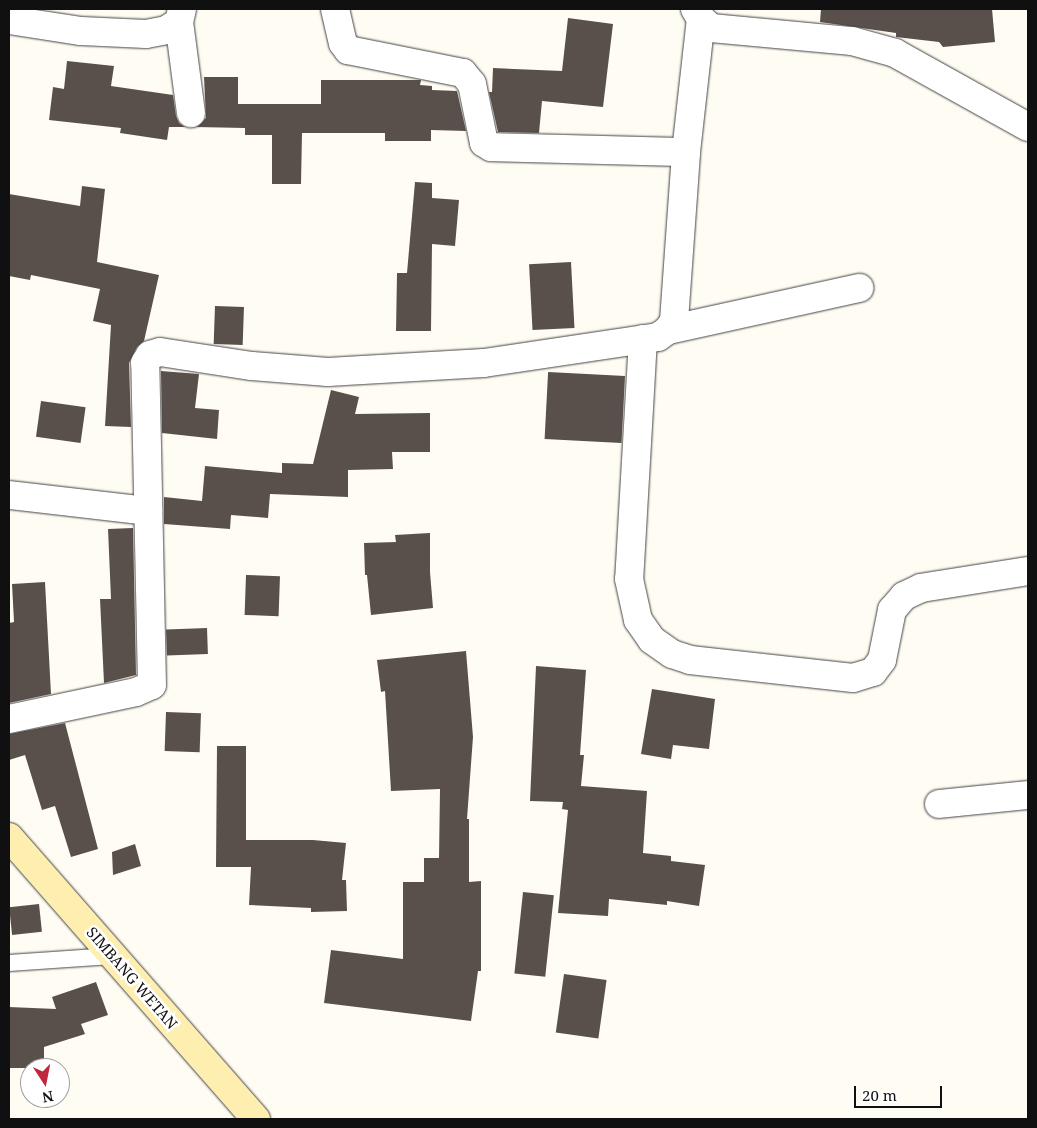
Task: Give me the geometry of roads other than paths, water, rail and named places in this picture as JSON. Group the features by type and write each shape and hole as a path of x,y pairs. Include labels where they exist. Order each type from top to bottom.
{"street":[{"path":"335,9 343,43 348,50 463,72 472,84 484,143 491,148 686,152"},
{"path":"9,719 136,692 152,685 145,363 150,355 160,352 252,366 328,372 484,363 658,337 668,330 674,321 698,14"},
{"path":"698,14 711,28 852,41 895,53 1028,127"},
{"path":"9,20 81,32 146,34 166,30 180,16"},
{"path":"180,16 191,113"},
{"path":"668,330 859,288"},
{"path":"643,339 629,579 638,620 652,640 672,654 690,660 853,678 874,672 882,660 892,610 904,596 921,588 1028,571"},
{"path":"9,495 148,510"},
{"path":"940,804 1028,795"},
{"name":"SIMBANG WETAN","path":"9,837 256,1119"}],"lane":[{"path":"9,963 112,956"}]}
